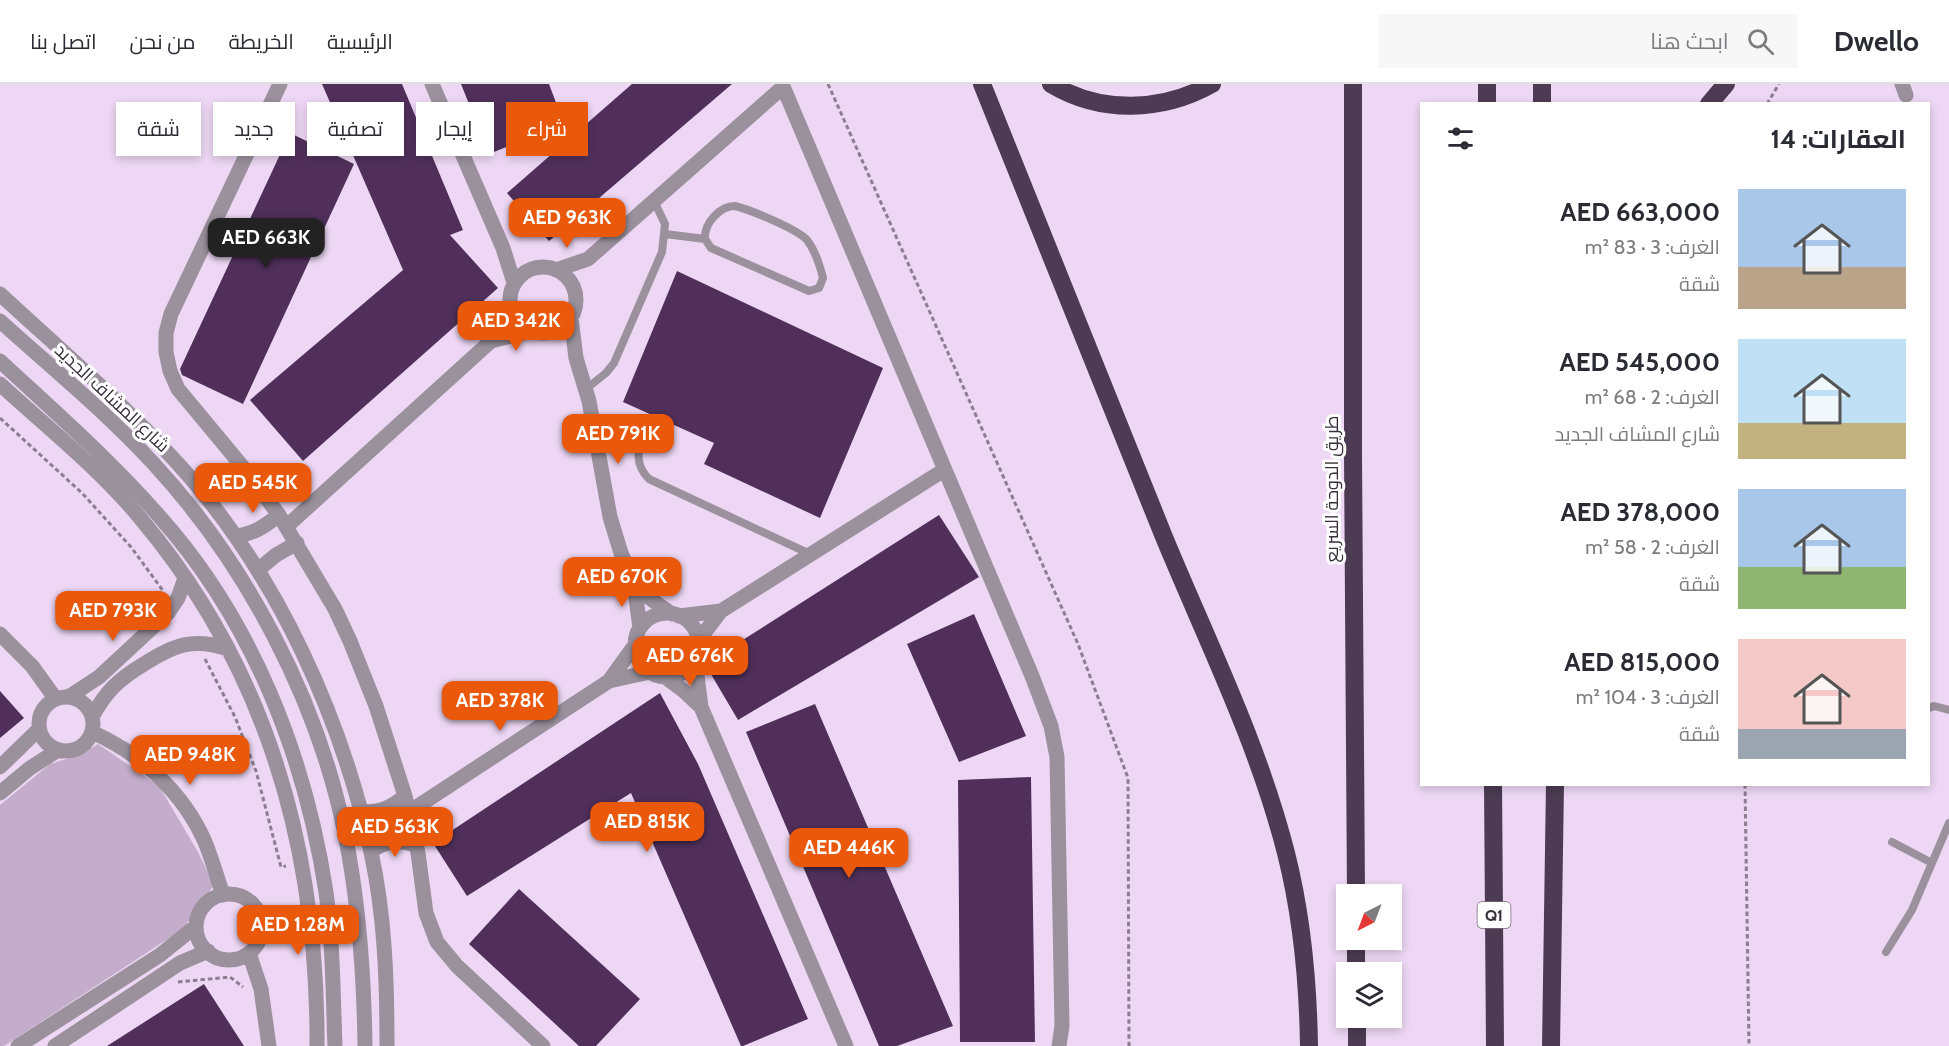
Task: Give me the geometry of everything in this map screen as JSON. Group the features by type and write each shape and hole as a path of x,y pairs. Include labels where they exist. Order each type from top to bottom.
{"highway":[{"path":"982,84 1160,526 1248,736 1268,793 1286,853 1298,913 1308,994 1309,1046"},
{"path":"1051,84 1094,102 1126,107 1157,105 1192,95 1212,84"},
{"name":"طريق الدوحة السريع","path":"1353,84 1356,884"},
{"path":"1487,84 1487,102"},
{"path":"1542,84 1542,102"},
{"path":"1711,102 1726,84"},
{"name":"Q1","path":"1493,786 1495,1046"},
{"path":"1551,1046 1555,786"},
{"path":"1357,1028 1357,1046"}],"street":[{"path":"279,84 171,314 166,333 166,352 170,371 178,389 242,466 297,543 335,609 350,641 376,706 405,796 416,845 426,913 437,942 456,966 543,1046"},
{"path":"432,84 503,248 514,283"},
{"path":"556,270 588,259 783,86 1039,693 1055,741 1058,777 1062,1026 1059,1046"},
{"path":"503,248 533,268"},
{"path":"491,341 532,331 549,332 565,325 574,310 575,292 588,259"},
{"path":"532,331 518,321 510,306 514,283 519,277 533,268 548,267 568,279 575,292"},
{"path":"0,294 143,427 189,477 236,536 258,570 308,664 340,748 371,851 382,918 387,1045"},
{"path":"236,536 249,535 282,521 491,341 510,306"},
{"path":"409,812 609,681 635,645 640,628 634,583 610,517 586,389 576,357 571,318"},
{"name":"شارع المشاف الجديد","path":"0,321 153,462 219,544 269,628 295,681 311,721 337,801 352,872 357,912 365,1046"},
{"path":"549,332 576,357"},
{"path":"0,361 113,465 161,517 217,593 259,669 293,750 316,838 330,929 335,1046"},
{"path":"0,384 113,488 141,519 186,578 244,680 268,738 285,789 295,831 311,912 317,1046"},
{"path":"698,641 722,611 944,470"},
{"path":"258,570 276,555 297,543"},
{"path":"186,578 178,598 160,622 99,677 47,704 39,720 39,729 43,738 58,750 74,750 88,740 92,724 108,691 118,681 165,651 177,646 203,642 228,649"},
{"path":"609,681 679,675 695,660 698,641 692,626 648,597 634,583"},
{"path":"640,628 651,618 665,614 722,611"},
{"path":"0,634 62,697 84,703 92,724 166,783 183,804 205,842 223,895"},
{"path":"635,645 639,661 684,691 701,707"},
{"path":"695,660 701,707 846,1046"},
{"path":"0,767 39,729"},
{"path":"0,793 30,768 58,750"},
{"path":"360,812 385,810 405,796"},
{"path":"371,851 392,841 404,841 416,845"},
{"path":"234,894 253,904 260,914 262,924 261,935 249,953 228,960 217,957 201,944 196,926 198,916 204,906 212,898 223,895 234,894"},
{"path":"18,1046 160,955 196,926"},
{"path":"55,1046 180,963 208,951"},
{"path":"249,953 261,989 269,1046"},
{"path":"365,1024 387,1045"}],"lane":[{"path":"586,389 606,373 620,352 660,258 665,234 663,218 654,201"},
{"path":"665,234 705,239 711,248 809,291 814,291 822,284 823,279 818,262 806,239 740,207 731,206 723,209 706,228 705,239"},
{"path":"643,431 638,459 639,467 649,479 811,554"},
{"path":"1930,708 1934,706 1949,710"},
{"path":"1886,952 1912,909 1949,823"},
{"path":"1892,842 1932,863"}],"path":[{"path":"828,84 1078,644 1128,778 1129,1046"},
{"path":"1768,102 1779,84"},
{"path":"1745,786 1749,1046"},
{"path":"171,970 177,982 230,977 248,991 261,989"}],"shaded area":[{"path":"98,744 159,786 198,852 214,885 183,929 4,1046 0,1046 0,805 50,764 79,755"}],"building":[{"path":"322,84 402,84 416,118 416,156 432,156 463,230 450,235 498,288 303,461 250,400 403,270 353,156 404,156 404,102 330,102"},
{"path":"461,84 549,84 556,102 506,102 506,147 494,152 494,102 468,102"},
{"path":"632,84 732,84 549,241 507,193 549,156 588,156 588,122"},
{"path":"295,135 307,141 307,156 337,156 354,164 243,404 182,375 180,369 279,156 295,156"},
{"path":"677,271 883,368 820,518 704,464 714,443 623,402"},
{"path":"939,515 979,577 738,720 705,664"},
{"path":"974,614 1026,736 959,762 907,644"},
{"path":"0,691 24,718 0,738"},
{"path":"660,693 698,764 808,1019 743,1046 741,1046 631,793 467,896 433,843"},
{"path":"815,704 953,1026 897,1046 879,1046 746,732"},
{"path":"1031,777 1035,1042 960,1042 958,780"},
{"path":"519,889 640,999 596,1046 579,1046 469,944"},
{"path":"204,984 244,1046 107,1046"}]}
